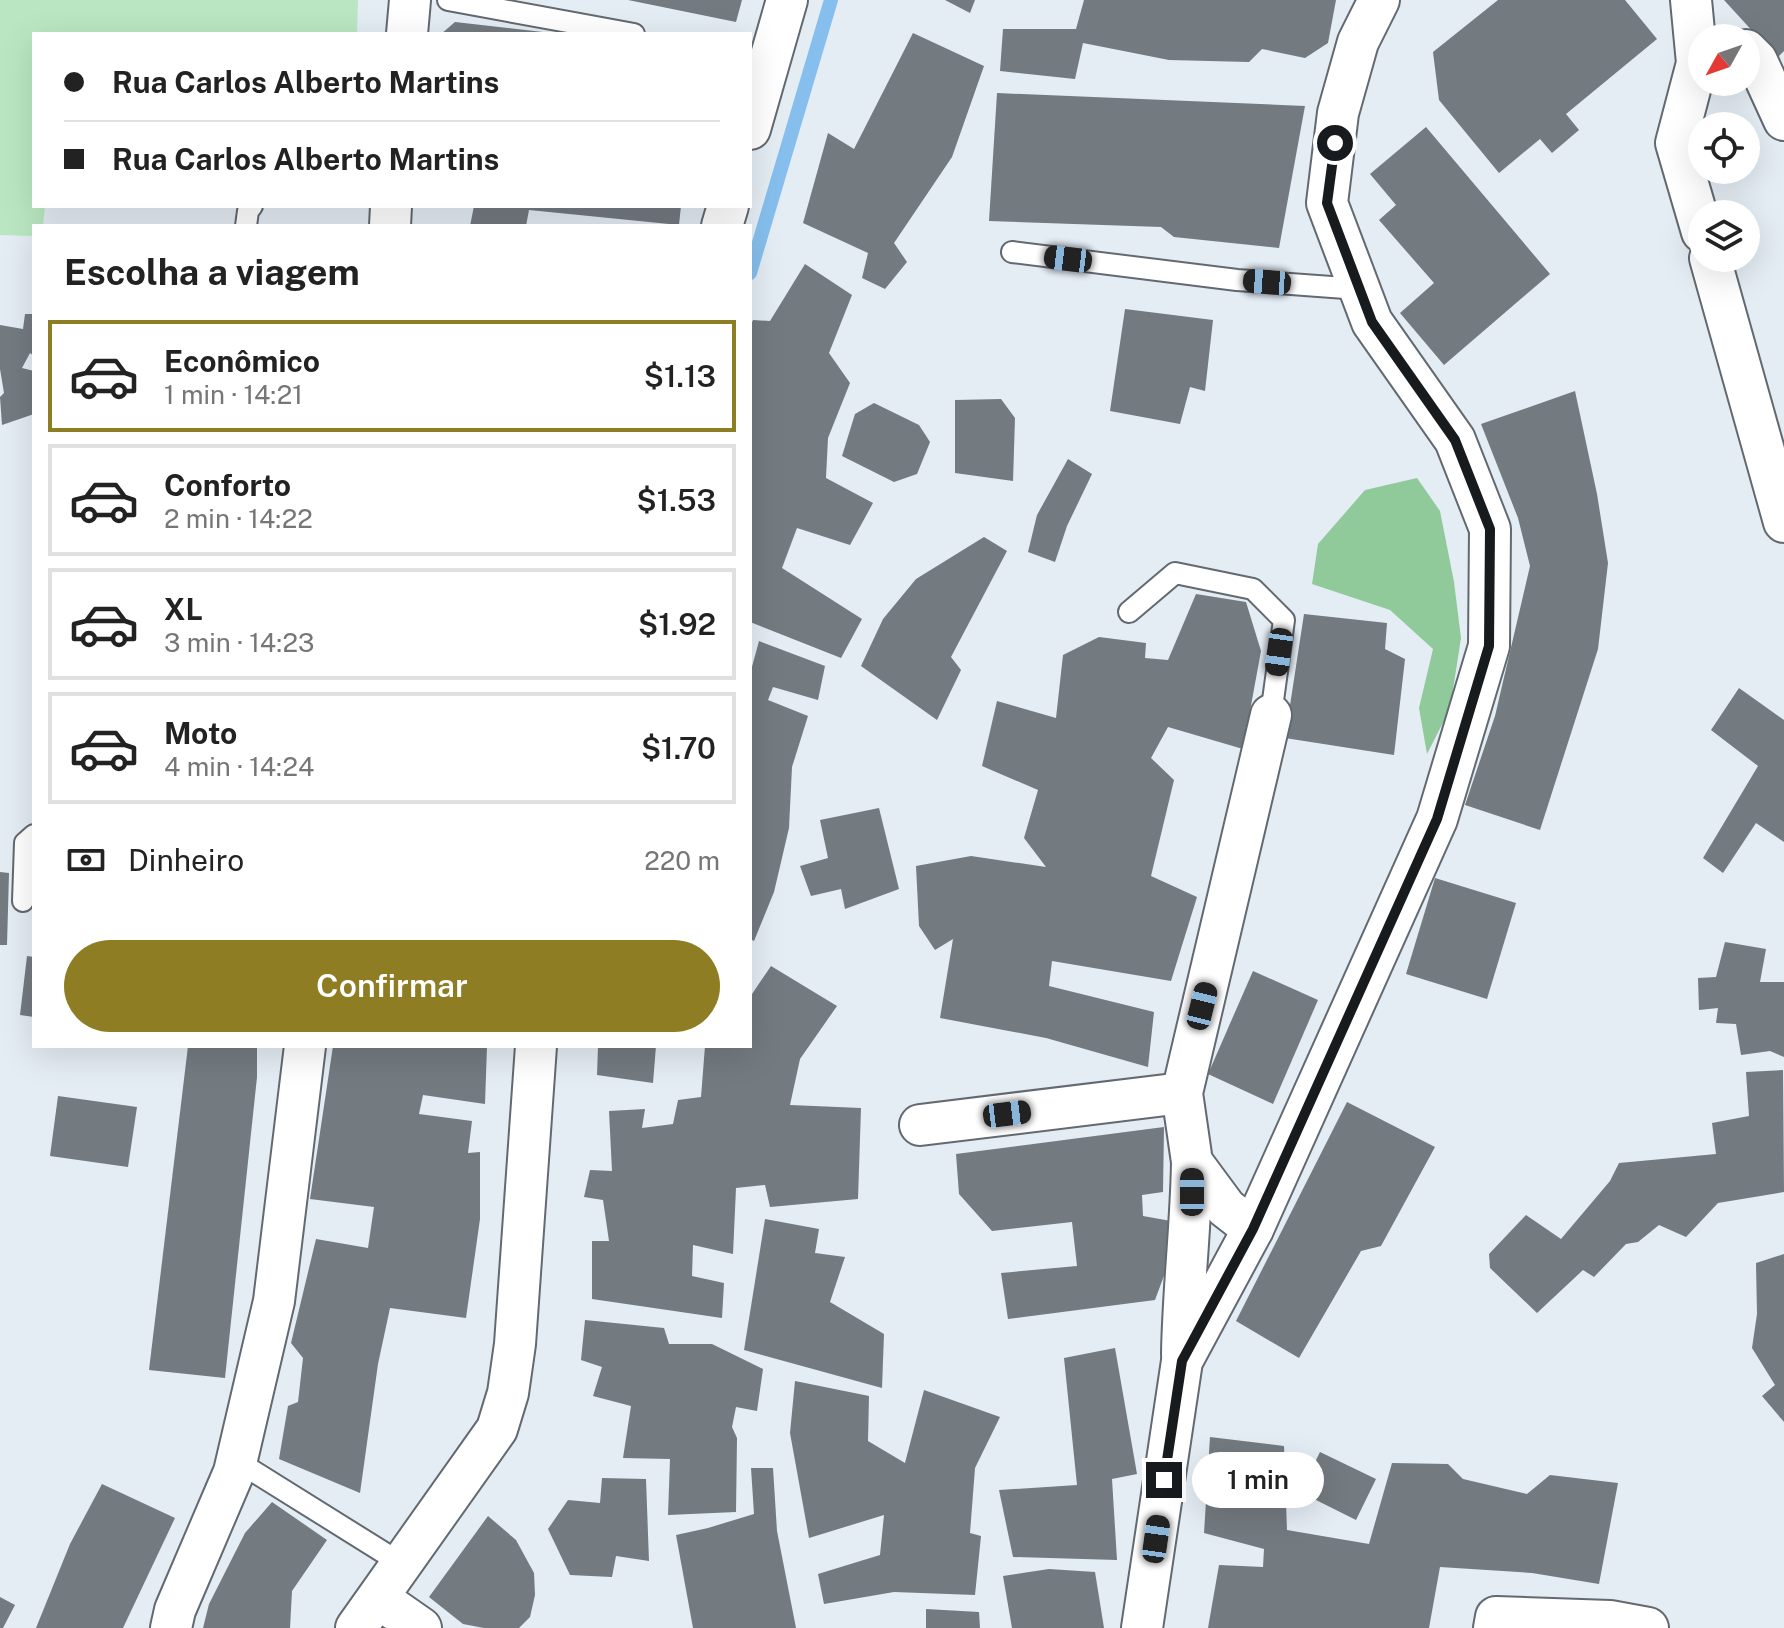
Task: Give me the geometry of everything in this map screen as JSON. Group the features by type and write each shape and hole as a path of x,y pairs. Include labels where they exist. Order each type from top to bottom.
{"street":[{"path":"407,32 410,0"},
{"path":"752,115 760,57 787,0"},
{"path":"1182,1361 1253,1229 1437,819 1489,646 1490,529 1455,440 1372,322 1327,203 1338,113 1358,42 1379,0"},
{"path":"1692,0 1718,24"},
{"path":"1692,0 1697,63 1676,143 1693,200"},
{"path":"1760,68 1784,120"},
{"path":"1714,272 1784,522"},
{"path":"1142,1628 1182,1361 1192,1222 1192,1162 1182,1093 1271,715"},
{"path":"171,1628 175,1610 234,1472 274,1301 305,1048"},
{"path":"421,1628 367,1613 497,1429 508,1393 515,1344 536,1048"},
{"path":"920,1125 1182,1093"},
{"path":"1192,1162 1226,1208 1253,1229"},
{"path":"1494,1628 1496,1617 1610,1621 1648,1628"}],"lane":[{"path":"448,0 623,32"},
{"path":"1012,252 1237,280 1359,289"},
{"path":"1129,612 1175,573 1253,589 1284,620 1271,715"},
{"path":"23,901 25,843 32,837"},
{"path":"237,1461 402,1564"}],"green space":[{"path":"0,0 358,0 357,32 32,32 32,208 45,208 43,224 32,224 32,236 0,235"},
{"path":"1417,478 1440,511 1461,638 1450,709 1427,754 1419,708 1433,649 1390,610 1312,584 1318,544 1365,490"}],"building":[{"path":"628,0 742,0 736,22"},
{"path":"945,0 975,0 970,13"},
{"path":"1084,0 1336,0 1328,43 1305,58 1262,49 1249,62 1169,60 1083,43 1075,79 1000,71 1003,29 1076,29"},
{"path":"1498,0 1625,0 1657,39 1566,114 1579,130 1552,153 1540,139 1499,173 1439,100 1433,52"},
{"path":"1724,0 1784,0 1784,51 1777,58 1760,39 1760,24 1746,24"},
{"path":"455,22 543,32 443,32"},
{"path":"913,33 984,66 952,157 894,243 907,262 885,289 862,278 868,253 803,223 828,133 854,149"},
{"path":"997,93 1305,106 1279,248 1174,237 1161,227 989,221"},
{"path":"1426,127 1550,274 1444,365 1400,313 1434,283 1379,220 1396,205 1370,174"},
{"path":"474,208 681,208 679,224 529,210 526,224 470,224"},
{"path":"805,264 852,295 829,353 850,383 828,438 826,478 873,503 850,545 797,528 782,568 862,619 841,658 752,623 752,322 770,321"},
{"path":"1125,309 1213,320 1205,391 1190,387 1180,424 1110,411"},
{"path":"25,314 32,314 32,354 30,353 22,368 32,370 32,415 2,425 0,397 4,393 0,369 0,325 23,329"},
{"path":"1575,391 1608,563 1598,649 1540,830 1465,805 1495,716 1530,566 1518,518 1481,424"},
{"path":"1001,399 1015,418 1013,481 955,473 955,400"},
{"path":"874,403 919,425 930,442 917,474 894,482 842,456 855,414"},
{"path":"1068,459 1092,474 1067,526 1055,562 1028,552 1037,515"},
{"path":"984,537 1007,551 951,657 961,670 937,720 861,666 883,619 916,579"},
{"path":"1196,594 1246,602 1261,651 1243,749 1168,727 1151,758 1174,780 1151,876 1197,897 1171,981 1052,961 1049,986 1154,1012 1148,1067 1046,1038 940,1018 953,939 935,950 919,926 916,866 971,856 1046,867 1024,838 1038,790 982,766 997,701 1056,718 1063,655 1099,637 1146,643 1145,658 1168,660"},
{"path":"1304,614 1387,623 1385,649 1405,659 1394,755 1285,738"},
{"path":"759,641 825,666 818,700 773,687 768,700 808,716 792,767 789,828 774,892 754,941 752,940 752,667"},
{"path":"1739,688 1784,720 1784,842 1756,823 1723,873 1703,858 1758,766 1711,730"},
{"path":"879,808 899,889 845,909 841,889 811,896 800,866 828,858 820,820"},
{"path":"0,872 9,873 7,945 0,945"},
{"path":"1435,878 1516,903 1487,999 1406,974"},
{"path":"1725,942 1766,949 1760,982 1784,982 1784,1057 1770,1051 1741,1055 1736,1024 1716,1023 1718,1008 1699,1010 1698,978 1716,977"},
{"path":"27,956 32,957 32,1017 20,1015"},
{"path":"771,966 837,1006 800,1059 790,1105 861,1108 858,1199 770,1207 765,1185 736,1188 733,1254 693,1245 692,1276 724,1283 722,1318 592,1299 592,1241 609,1241 603,1200 584,1197 590,1170 612,1171 609,1111 645,1109 642,1128 673,1124 678,1100 701,1097 705,1048 752,1048 752,994"},
{"path":"1253,971 1318,1000 1273,1104 1208,1074"},
{"path":"188,1048 257,1048 257,1077 225,1378 149,1370"},
{"path":"333,1048 487,1048 485,1104 423,1095 419,1114 472,1121 468,1153 480,1152 480,1219 466,1318 390,1308 378,1364 360,1493 279,1459 288,1406 298,1402 303,1358 291,1343 316,1239 368,1248 374,1207 310,1199"},
{"path":"598,1048 656,1048 653,1083 597,1075"},
{"path":"1783,1070 1784,1192 1718,1203 1686,1237 1659,1225 1638,1242 1626,1244 1594,1277 1583,1270 1537,1313 1490,1268 1489,1254 1526,1215 1561,1239 1610,1181 1619,1163 1716,1154 1712,1123 1749,1116 1746,1072"},
{"path":"58,1096 137,1107 128,1167 50,1156"},
{"path":"1347,1102 1435,1147 1381,1246 1361,1251 1299,1358 1236,1321"},
{"path":"1164,1127 1163,1192 1142,1195 1143,1216 1171,1221 1165,1273 1155,1300 1008,1319 1001,1273 1077,1266 1072,1222 992,1231 959,1194 956,1154"},
{"path":"765,1219 819,1229 815,1253 845,1257 830,1302 884,1334 882,1388 744,1350"},
{"path":"1784,1254 1784,1422 1762,1396 1775,1385 1752,1348 1757,1314 1756,1263"},
{"path":"585,1320 664,1328 669,1344 712,1344 763,1369 757,1411 736,1407 732,1427 737,1438 736,1512 668,1515 670,1459 623,1458 631,1406 593,1396 602,1367 581,1360"},
{"path":"1115,1348 1137,1474 1112,1479 1117,1560 1013,1557 999,1490 1077,1485 1064,1358"},
{"path":"795,1381 869,1396 868,1441 905,1463 924,1390 1000,1417 975,1468 970,1533 981,1536 975,1595 894,1592 824,1604 818,1574 880,1555 884,1515 809,1538 790,1433"},
{"path":"1210,1437 1284,1446 1287,1530 1369,1544 1392,1463 1448,1464 1463,1479 1527,1494 1550,1475 1618,1483 1599,1584 1532,1573 1440,1567 1429,1628 1208,1628 1219,1565 1263,1567 1264,1549 1204,1533"},
{"path":"1320,1452 1376,1479 1356,1520 1300,1492"},
{"path":"751,1468 773,1468 777,1531 796,1628 693,1628 676,1535 754,1514"},
{"path":"602,1478 646,1479 649,1561 616,1556 612,1577 570,1575 548,1529 568,1500 600,1503"},
{"path":"102,1484 175,1518 123,1628 36,1628 70,1544"},
{"path":"272,1502 327,1540 292,1591 290,1628 203,1628 209,1604 245,1533"},
{"path":"488,1516 516,1540 534,1573 535,1595 530,1617 519,1628 484,1628 463,1624 429,1597"},
{"path":"1049,1569 1095,1572 1104,1628 1012,1628 1003,1576"},
{"path":"0,1597 15,1605 3,1628 0,1628"},
{"path":"926,1609 979,1612 980,1628 926,1628"}],"waterway":[{"path":"752,266 831,0"}],"route":[{"path":"1164,1480 1182,1361 1253,1229 1437,819 1489,646 1490,529 1455,440 1372,322 1327,203 1335,143"}]}
